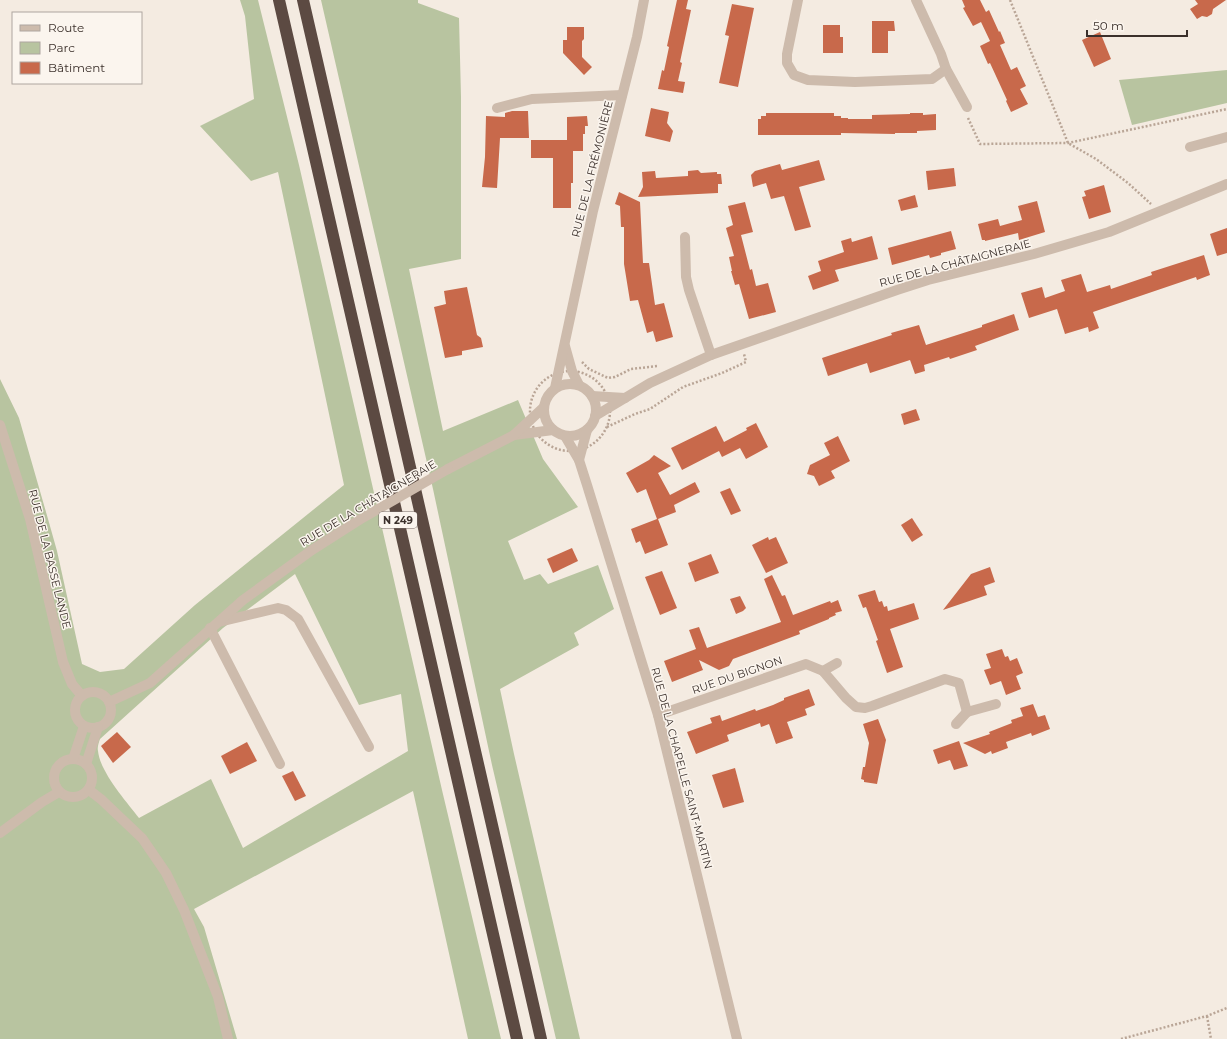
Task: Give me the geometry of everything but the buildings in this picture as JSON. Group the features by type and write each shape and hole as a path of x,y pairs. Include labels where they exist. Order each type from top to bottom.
{"highway":[{"name":"N 249","path":"279,0 517,1039"},
{"name":"N 249","path":"304,0 541,1039"}],"street":[{"name":"RUE DE LA FRÉMONIÈRE","path":"555,388 593,211 637,37 644,0"},
{"path":"798,0 787,54 787,63 794,75 808,80 855,82 932,79 946,69"},
{"path":"916,0 941,54 946,69 967,107"},
{"path":"497,108 532,99 622,95"},
{"path":"1190,147 1227,137"},
{"name":"RUE DE LA CHÂTAIGNERAIE","path":"595,416 650,383 711,355 928,280 1034,254 1109,232 1227,184"},
{"path":"684,237 686,277 711,355"},
{"name":"RUE DE LA FRÉMONIÈRE","path":"565,344 572,371 579,385"},
{"path":"543,408 547,424 552,430 559,434 573,436 580,434 587,430 592,424 596,409 592,396 586,390 579,385 571,383 562,384 555,388"},
{"name":"RUE DE LA CHÂTAIGNERAIE","path":"109,702 150,683 243,600 312,550 359,520 448,469 514,435 543,408 549,393 555,388"},
{"path":"592,396 625,398"},
{"name":"RUE DE LA BASSE LANDE","path":"0,425 30,519 62,662 72,684 82,696"},
{"name":"RUE DE LA CHÂTAIGNERAIE","path":"514,435 552,430"},
{"name":"RUE DE LA CHAPELLE SAINT-MARTIN","path":"587,430 578,450 579,460 658,715 737,1039"},
{"path":"566,436 578,450"},
{"path":"280,764 214,625 278,608 286,610 298,619 369,747"},
{"path":"837,663 823,671 846,698 856,707 865,708 872,706 945,679 958,683 967,712"},
{"name":"RUE DU BIGNON","path":"658,715 806,664 823,671"},
{"path":"86,693 97,693 102,695 109,702 111,712 109,718 103,725 93,728 84,726 80,722 75,711 76,706 82,696 86,693"},
{"path":"956,724 967,712 996,704"},
{"path":"73,759 84,726"},
{"path":"86,764 98,727"},
{"path":"73,759 78,759 86,764 90,768 92,779 89,790 84,795 71,798 59,792 55,787 54,774 56,768 66,760 73,759"},
{"path":"89,790 102,800 142,838 166,873 184,910 218,997 228,1039"},
{"path":"0,833 42,802 59,792"}],"path":[{"path":"1010,0 1068,143 1096,159 1128,183 1160,211"},
{"path":"967,107 965,111 980,144 1068,143 1227,109"},
{"path":"606,427 650,409 683,387 709,378 746,362 741,345"},
{"path":"579,358 589,369 608,378 615,378 631,369 658,366"},
{"path":"572,371 588,375 597,381 604,390 610,408 609,419 602,435 595,442 578,450 564,450 546,443 536,432 531,420 530,406 536,389 545,379 559,372 572,371"},
{"path":"592,378 596,372"},
{"path":"1121,1039 1207,1016 1227,1008"},
{"path":"1207,1016 1211,1039"}],"green space":[{"path":"240,0 258,0 299,165 442,790 501,1039 468,1039 413,791 194,909 204,927 237,1039 0,1039 0,379 19,418 57,551 82,664 100,672 124,669 195,605 344,485 278,172 251,181 200,126 254,99 245,16","holes":["295,574 359,705 401,694 408,751 243,848 211,779 139,818 108,777 103,768 98,751 100,739 223,628"]},
{"path":"321,0 418,0 418,3 459,18 461,97 461,259 409,269 443,431 518,400 543,459 578,507 508,541 524,580 540,574 548,584 598,565 614,609 574,633 579,645 500,689 580,1039 556,1039 492,765 433,489"},
{"path":"1227,70 1227,103 1132,125 1119,80"}]}
